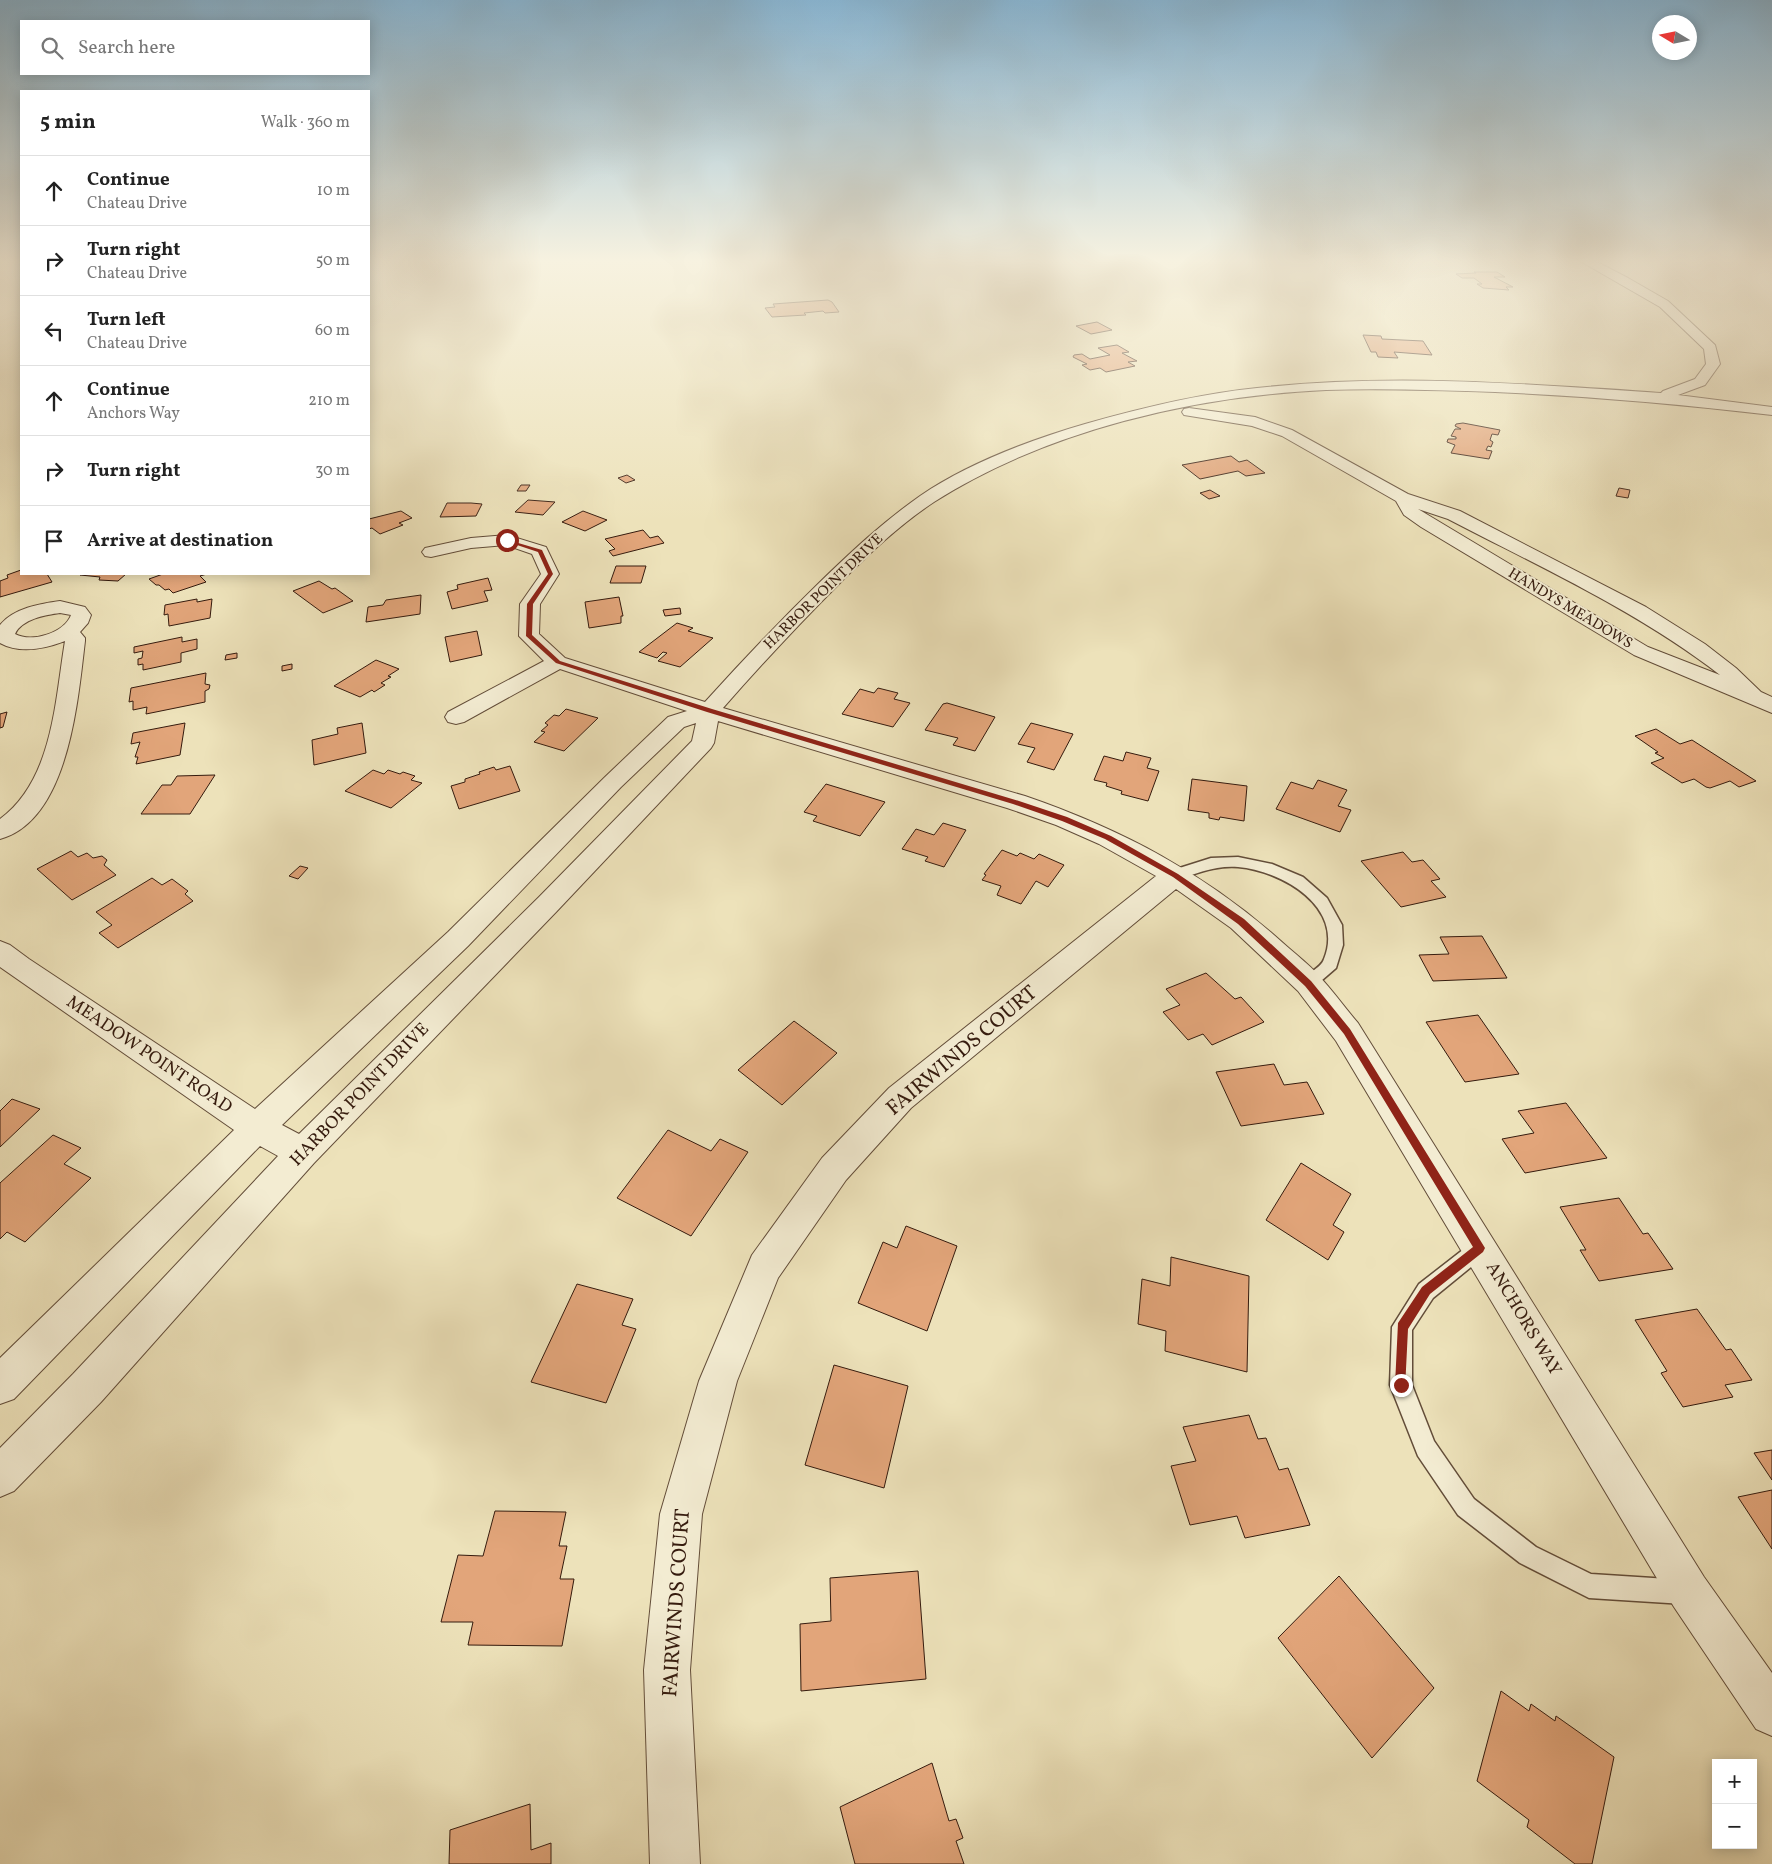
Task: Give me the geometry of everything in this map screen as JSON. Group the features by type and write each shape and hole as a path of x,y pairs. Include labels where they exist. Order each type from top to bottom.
{"street":[{"path":"1666,398 1668,394 1700,382 1712,364 1710,348"},
{"path":"1299,402 1305,396 1327,386"},
{"name":"HARBOR POINT DRIVE","path":"0,1477 86,1388 302,1153 548,904 703,743 709,711 768,644 870,543 927,499 981,469 1047,440 1153,410 1255,392 1327,386 1442,386 1567,391 1666,398 1772,411"},
{"name":"HANDYS MEADOWS","path":"1153,410 1228,417 1255,422 1287,433 1402,498 1454,515 1638,611 1698,648 1729,672 1753,696"},
{"path":"1287,433 1288,414"},
{"name":"HANDYS MEADOWS","path":"1402,498 1410,510 1427,523 1641,651 1674,667 1753,696 1772,706"},
{"path":"431,552 471,542 507,540 540,551 550,574 530,604 529,636 558,662 456,717"},
{"path":"0,831 26,810 46,780 57,751 75,641 75,638 67,633"},
{"name":"ANCHORS WAY","path":"558,662 709,711 1016,802 1064,819 1108,838 1176,876 1241,922 1308,983 1347,1032 1689,1592 1772,1713"},
{"path":"0,1385 258,1128 458,939 612,782 676,722 709,711"},
{"name":"FAIRWINDS COURT","path":"675,1864 667,1670 680,1514 718,1381 765,1268 834,1169 900,1098 1176,876"},
{"name":"MEADOW POINT ROAD","path":"0,952 18,967 258,1128 302,1153"}],"lane":[{"path":"1176,876 1211,863 1238,862 1266,868 1298,881 1322,902 1335,925 1335,944 1331,964 1308,983"},
{"path":"1480,1248 1426,1290 1402,1327 1401,1385 1426,1448 1466,1507 1528,1555 1589,1586 1689,1592"}],"building":[{"path":"1098,348 1122,348 1129,352 1122,353 1137,361 1128,362 1135,366 1106,372 1100,368 1090,370 1082,365 1087,364 1073,357 1074,355 1082,354 1090,359 1110,355"},
{"path":"1369,348 1427,348 1432,355 1394,352 1398,358 1378,357 1376,352 1371,352"},
{"path":"1463,423 1500,430 1498,435 1492,434 1490,440 1493,442 1491,447 1488,446 1486,450 1492,451 1489,459 1451,453 1455,445 1447,442 1448,439 1456,439 1456,437 1451,436 1455,429 1461,429 1455,426 1456,424"},
{"path":"1231,456 1239,462 1247,460 1265,473 1246,476 1238,471 1200,479 1182,465"},
{"path":"627,475 635,480 626,483 618,478"},
{"path":"521,485 530,485 526,491 517,491"},
{"path":"1619,488 1630,490 1628,498 1616,496"},
{"path":"1210,490 1220,496 1209,499 1200,493"},
{"path":"528,500 555,502 543,515 515,512"},
{"path":"447,503 482,504 476,516 440,517"},
{"path":"401,511 412,518 399,523 403,525 380,534 372,528 370,529 370,519"},
{"path":"583,511 607,520 585,531 562,522"},
{"path":"643,530 650,538 658,536 664,543 613,556 609,551 615,549 605,539"},
{"path":"616,566 646,566 641,583 610,583"},
{"path":"20,570 20,575 48,575 52,582 0,597 0,581 8,578 7,575"},
{"path":"80,575 125,575 118,581 99,580 100,577"},
{"path":"160,575 204,575 200,576 206,582 173,593 169,589 165,590 156,585 149,579"},
{"path":"488,578 492,590 484,591 488,601 452,609 447,592 458,589 457,585"},
{"path":"319,581 332,589 335,588 353,601 323,613 293,591"},
{"path":"421,595 420,614 366,622 368,607 383,605 386,600"},
{"path":"619,597 623,616 621,616 621,623 589,628 585,602"},
{"path":"197,599 197,602 212,599 210,618 169,626 168,614 164,615 165,605"},
{"path":"680,608 681,614 665,616 663,610"},
{"path":"677,623 693,628 688,631 713,638 680,667 658,661 667,653 663,652 657,658 639,652"},
{"path":"477,631 482,655 450,662 445,637"},
{"path":"182,637 182,642 197,639 197,649 181,653 181,662 143,670 143,664 138,665 138,659 142,658 143,651 134,653 134,647"},
{"path":"237,653 237,658 225,660 226,655"},
{"path":"376,660 399,669 381,683 385,685 374,692 372,690 360,697 334,686"},
{"path":"292,664 292,669 282,671 282,666"},
{"path":"206,673 205,684 210,685 209,689 205,691 205,702 146,714 147,707 133,710 133,701 129,702 131,688"},
{"path":"878,688 898,693 894,699 910,703 893,727 842,714 860,689 874,693"},
{"path":"947,703 995,717 975,751 953,745 958,738 925,730 943,704"},
{"path":"566,709 598,718 564,751 534,742 545,732 541,731 548,725 545,723 554,715 559,716"},
{"path":"7,712 3,727 0,728 0,714"},
{"path":"185,723 180,755 136,764 138,757 135,757 140,742 131,744 133,733"},
{"path":"362,723 366,753 314,765 312,740 338,734 337,728"},
{"path":"1031,723 1073,734 1054,770 1027,762 1035,748 1018,744"},
{"path":"1656,729 1680,744 1692,740 1756,781 1739,787 1730,781 1710,788 1694,779 1682,783 1651,763 1664,758 1635,736"},
{"path":"1126,752 1151,758 1147,768 1159,771 1148,801 1121,794 1122,791 1106,786 1107,783 1094,780 1104,756 1123,761"},
{"path":"510,766 520,791 459,809 451,786 465,782 465,779 480,774 479,772 494,767 496,770"},
{"path":"373,770 384,774 388,770 400,774 403,772 415,776 411,780 422,783 391,808 345,791"},
{"path":"215,775 190,814 141,814 162,785 171,785 177,776"},
{"path":"1192,779 1247,786 1244,821 1220,817 1219,820 1209,818 1209,813 1188,810"},
{"path":"1318,780 1347,790 1338,806 1351,810 1340,832 1276,809 1291,782 1313,789"},
{"path":"826,784 885,802 860,836 813,821 817,816 804,812"},
{"path":"943,823 966,830 944,867 925,861 928,857 902,849 916,829 934,835"},
{"path":"1002,850 1017,856 1020,853 1034,859 1039,854 1064,865 1048,887 1036,881 1021,904 997,895 1001,886 982,880 986,875 984,874"},
{"path":"71,851 78,857 87,853 93,858 102,856 107,860 104,865 116,875 72,900 37,869"},
{"path":"1403,852 1412,862 1423,860 1440,879 1431,881 1446,897 1401,907 1361,861"},
{"path":"300,866 308,868 298,879 289,876"},
{"path":"152,878 162,885 172,879 188,891 185,894 193,901 118,948 99,933 112,925 96,912"},
{"path":"1482,936 1507,978 1433,981 1419,955 1449,954 1440,937"},
{"path":"1206,973 1235,999 1241,997 1264,1022 1212,1045 1203,1034 1188,1040 1163,1012 1180,1005 1166,989"},
{"path":"1478,1015 1519,1074 1465,1082 1426,1022"},
{"path":"794,1021 837,1053 782,1105 738,1070"},
{"path":"1274,1064 1284,1085 1307,1082 1324,1114 1241,1126 1216,1072"},
{"path":"12,1099 40,1109 0,1147 0,1111"},
{"path":"1566,1103 1607,1158 1525,1173 1502,1139 1534,1133 1518,1111"},
{"path":"668,1130 711,1151 720,1139 748,1152 691,1236 617,1198"},
{"path":"53,1135 81,1148 64,1164 91,1178 25,1242 7,1232 0,1239 0,1183"},
{"path":"1301,1163 1351,1194 1333,1225 1344,1232 1328,1260 1266,1220"},
{"path":"1619,1198 1643,1234 1648,1233 1673,1269 1599,1281 1580,1250 1586,1250 1560,1207"},
{"path":"906,1226 957,1246 927,1331 858,1303 883,1242 897,1248"},
{"path":"1171,1257 1249,1276 1247,1372 1165,1351 1166,1331 1138,1324 1142,1279 1170,1286"},
{"path":"577,1284 633,1299 622,1325 636,1329 606,1403 531,1382"},
{"path":"1697,1309 1726,1350 1731,1349 1752,1380 1725,1385 1733,1397 1683,1407 1661,1373 1667,1371 1635,1320"},
{"path":"834,1365 908,1386 884,1488 805,1465"},
{"path":"1249,1415 1258,1439 1266,1438 1279,1470 1288,1468 1310,1525 1245,1538 1237,1516 1190,1525 1171,1466 1196,1461 1183,1427"},
{"path":"1772,1450 1772,1480 1754,1453"},
{"path":"1772,1490 1772,1549 1738,1497"},
{"path":"495,1511 566,1512 559,1546 567,1546 560,1579 574,1579 562,1646 468,1645 473,1622 441,1622 458,1555 483,1556"},
{"path":"918,1571 926,1679 801,1691 800,1624 831,1621 830,1578"},
{"path":"1339,1576 1434,1688 1372,1758 1278,1638"},
{"path":"1501,1691 1529,1711 1531,1704 1555,1721 1556,1716 1614,1757 1592,1864 1575,1864 1527,1827 1529,1820 1477,1781"},
{"path":"932,1763 949,1821 956,1819 963,1838 956,1841 964,1864 855,1864 840,1807"},
{"path":"530,1804 531,1850 551,1843 551,1864 449,1864 450,1830"}],"route":[{"path":"507,540 540,551 550,574 530,604 529,636 558,662 709,711 1016,802 1064,819 1108,838 1176,876 1241,922 1308,983 1347,1032 1480,1248 1426,1290 1402,1327 1401,1385"}]}
